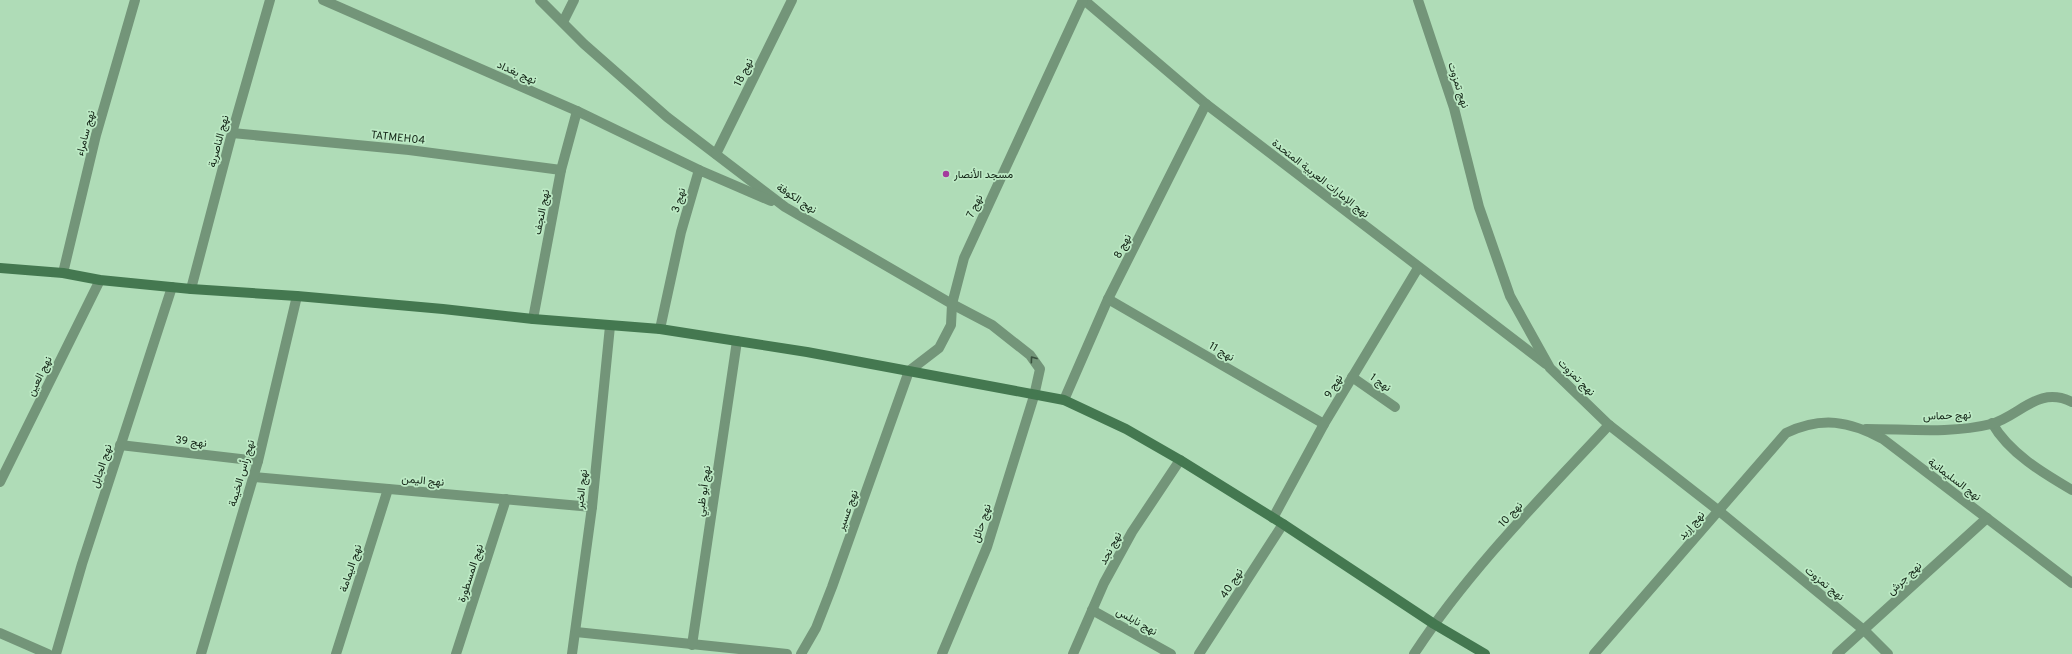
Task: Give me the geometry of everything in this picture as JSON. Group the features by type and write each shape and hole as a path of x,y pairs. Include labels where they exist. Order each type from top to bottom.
{"main road":[{"path":"0,268 63,273 100,280 191,289 297,296 444,309 533,319 660,329 909,371 1034,396 1064,400 1126,429 1180,460 1283,524 1434,624 1485,654"}],"street":[{"name":"نهج سامراء","path":"63,273 96,135 135,0"},
{"name":"نهج الناصرية","path":"191,289 232,133 270,0"},
{"name":"نهج بغداد","path":"323,0 577,111 699,170"},
{"name":"نهج الكوفة","path":"540,0 584,44 667,117 785,208 952,304 992,325 1030,355 1040,369 1034,396"},
{"path":"563,22 574,0"},
{"name":"نهج 18","path":"716,154 792,0"},
{"name":"نهج الإمارات العربية المتحدة","path":"1084,0 1206,104 1550,368"},
{"name":"نهج 7","path":"909,371 939,348 951,325 952,304 964,258 1084,0"},
{"name":"نهج تمزوت","path":"1418,0 1454,108 1479,207 1510,296 1550,368 1609,425 1719,511 1865,631 1888,654"},
{"name":"نهج 8","path":"1064,400 1108,299 1206,104"},
{"name":"نهج النجف","path":"533,319 561,170 577,111"},
{"name":"TATMEH04","path":"232,133 409,150 561,170"},
{"path":"699,170 785,208"},
{"name":"نهج 3","path":"660,329 681,232 699,170"},
{"name":"نهج 9","path":"1273,518 1324,424 1418,268"},
{"name":"نهج العين","path":"0,482 100,280"},
{"name":"نهج الجابل","path":"56,654 82,564 172,287"},
{"name":"نهج رأس الخيمة","path":"201,654 258,461 297,296"},
{"name":"نهج 11","path":"1108,299 1324,424"},
{"name":"نهج الخبر","path":"572,654 592,507 610,326"},
{"name":"نهج أبو ظبي","path":"692,645 737,341"},
{"name":"نهج عسير","path":"801,654 816,628 909,371"},
{"name":"نهج 1","path":"1352,377 1395,407"},
{"name":"نهج حائل","path":"942,654 987,547 1034,396"},
{"name":"نهج حماس","path":"1864,429 1967,428 1992,423 2028,404 2046,397 2065,398 2072,402"},
{"name":"نهج السليمانية","path":"1812,422 1843,424 1864,429 1883,439 2072,583"},
{"name":"نهج إربد","path":"1594,654 1786,433 1812,422"},
{"path":"1992,423 1999,434 2018,452 2052,478 2072,490"},
{"name":"نهج 10","path":"1414,654 1434,624 1515,526 1609,425"},
{"name":"نهج 39","path":"120,445 258,461"},
{"name":"نهج نجد","path":"1073,654 1092,610 1132,532 1180,460"},
{"name":"نهج اليمن","path":"253,477 592,507"},
{"name":"نهج اليمامة","path":"336,654 388,489"},
{"name":"نهج المسطورة","path":"456,654 506,499"},
{"name":"نهج جرش","path":"1837,654 1865,631 1987,518"},
{"name":"نهج 40","path":"1199,654 1283,524"},
{"name":"نهج نابلس","path":"1092,610 1171,654"},
{"path":"576,632 787,654"},
{"path":"0,633 48,654"}],"place":[{"name":"مسجد الأنصار","path":"946,174"}]}
